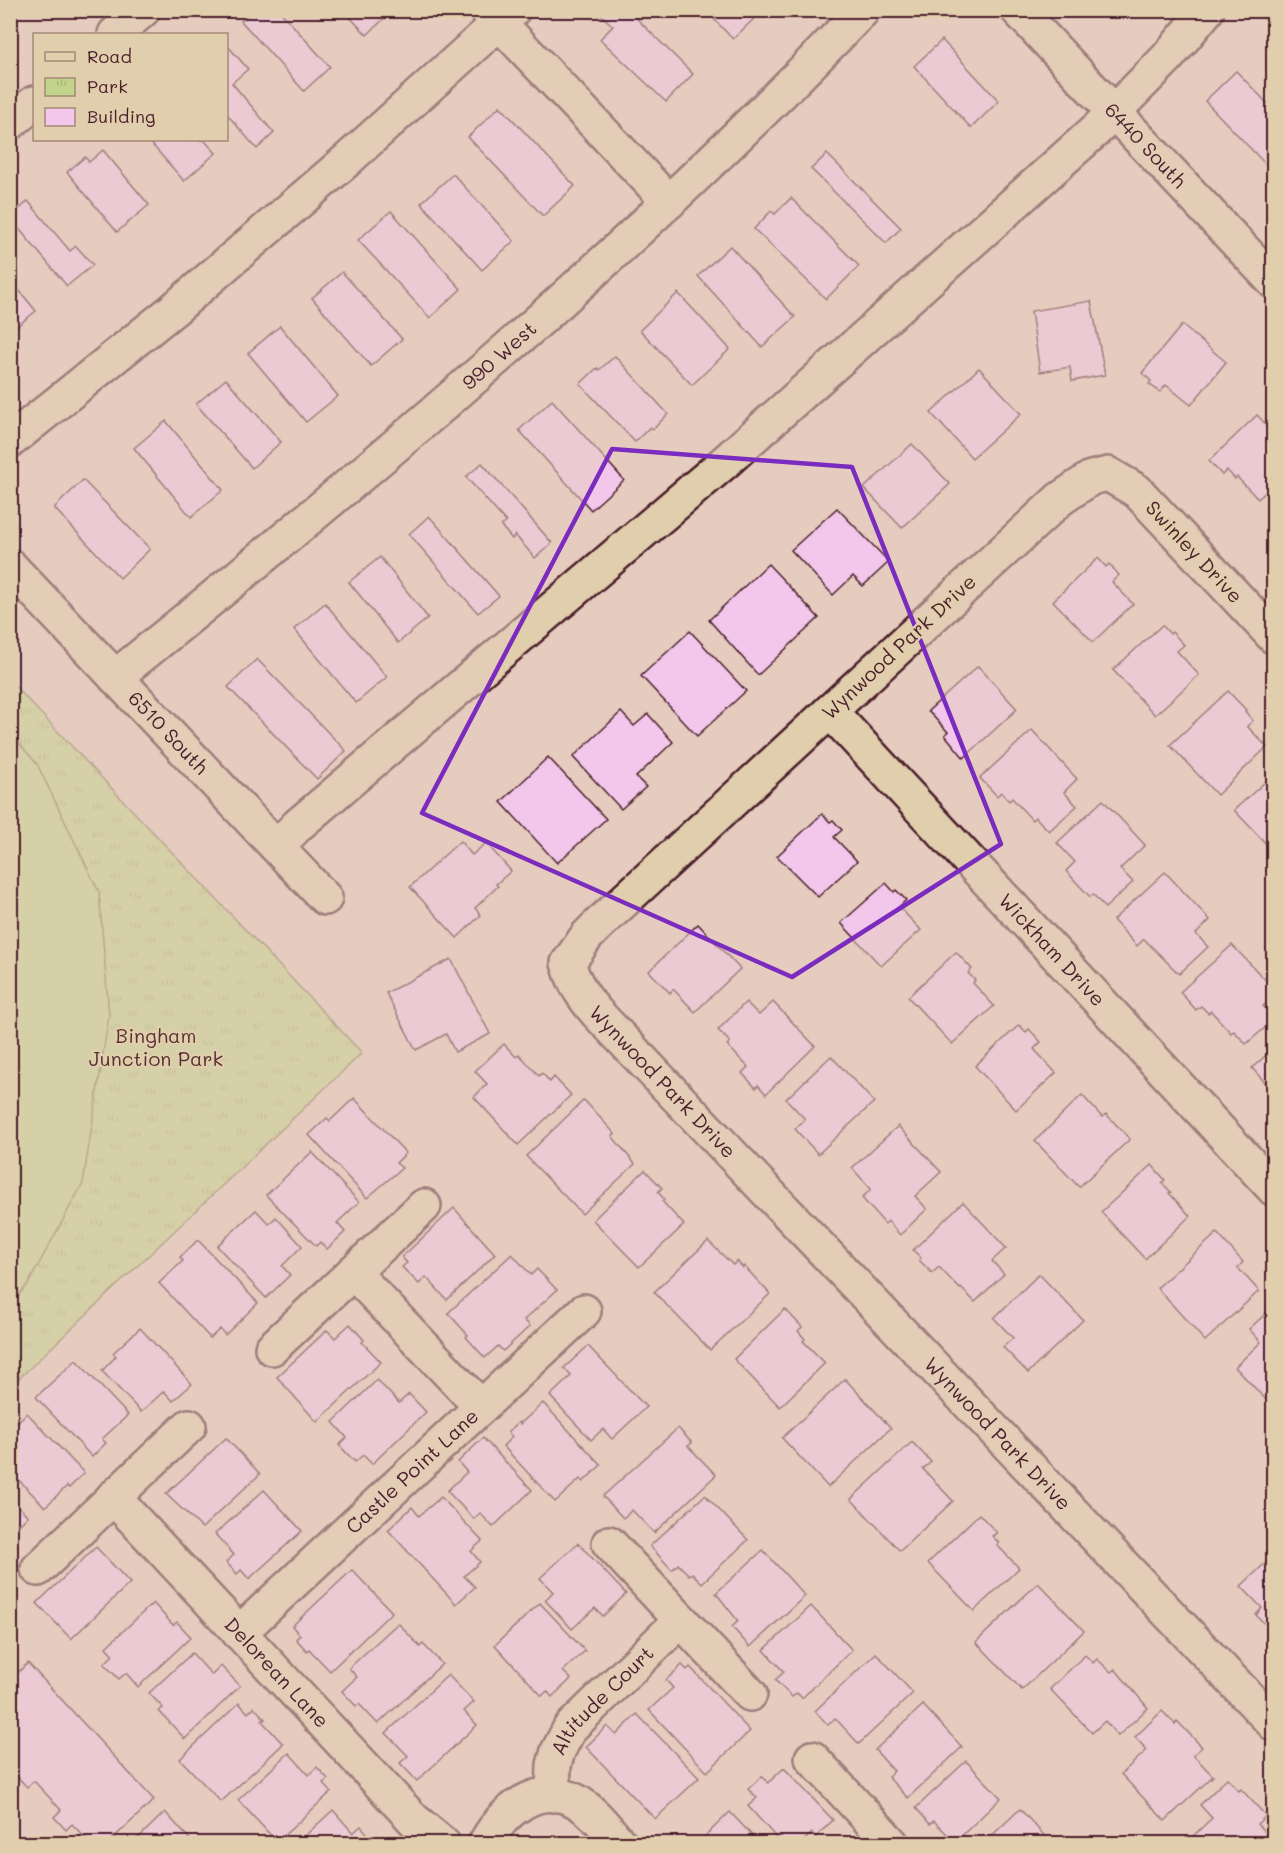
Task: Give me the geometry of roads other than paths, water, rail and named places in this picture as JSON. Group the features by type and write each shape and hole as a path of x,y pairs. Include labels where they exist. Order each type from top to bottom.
{"street":[{"path":"116,33 143,10"},
{"name":"990 West","path":"115,677 410,435 669,201 807,68 863,10"},
{"name":"6440 South","path":"1018,10 1273,281"},
{"path":"277,847 298,825 725,462 1115,113 1167,58 1207,10"},
{"path":"10,441 173,310 355,154 500,15 669,201"},
{"path":"10,123 33,104"},
{"name":"Swinley Drive","path":"1108,474 1123,481 1148,502 1274,637"},
{"name":"Wynwood Park Drive","path":"1108,474 1091,478 1060,499 587,936 568,963 574,981 584,998 597,1013 1274,1724"},
{"name":"6510 South","path":"10,566 325,897"},
{"name":"Wickham Drive","path":"830,711 1274,1189"},
{"path":"272,1348 424,1206"},
{"path":"353,1272 481,1407"},
{"name":"Castle Point Lane","path":"239,1633 584,1311"},
{"path":"38,1569 189,1426"},
{"name":"Delorean Lane","path":"113,1497 414,1820 443,1844"},
{"path":"609,1543 750,1694"},
{"name":"Altitude Court","path":"553,1795 554,1765 558,1751 570,1728 681,1620"},
{"path":"812,1758 881,1840"},
{"path":"485,1844 503,1817 514,1807 525,1800 553,1795 564,1796 585,1807 620,1844"}],"park label":[{"name":"Bingham Junction Park","path":"156,1048"}]}
